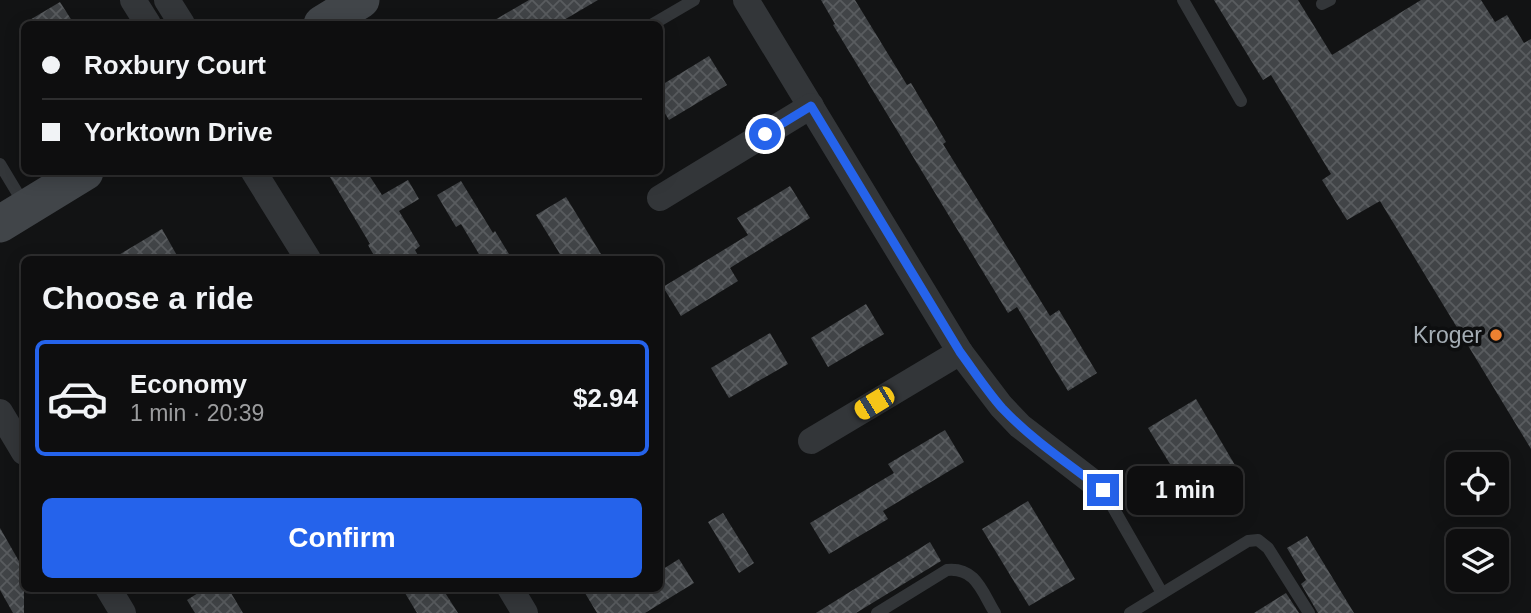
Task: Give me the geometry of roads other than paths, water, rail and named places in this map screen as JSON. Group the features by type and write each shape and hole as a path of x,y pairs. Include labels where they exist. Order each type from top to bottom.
{"street":[{"path":"133,0 146,21"},
{"path":"167,0 180,21"},
{"path":"327,21 361,0"},
{"path":"746,0 960,352 1001,406 1020,426 1103,490"},
{"path":"660,198 811,106"},
{"path":"13,216 80,175"},
{"path":"256,175 306,256"},
{"path":"811,441 960,352"},
{"path":"0,412 21,447"},
{"path":"110,592 123,613"},
{"path":"512,592 525,613"}],"lane":[{"path":"658,21 694,0"},
{"path":"1183,0 1241,100"},
{"path":"0,164 13,216"},
{"path":"1103,490 1162,593"},
{"path":"1130,613 1248,541 1258,540 1268,548 1309,613"},
{"path":"877,613 947,570 961,569 970,574 995,613"}],"place":[{"name":"Kroger","path":"1496,335"}]}
